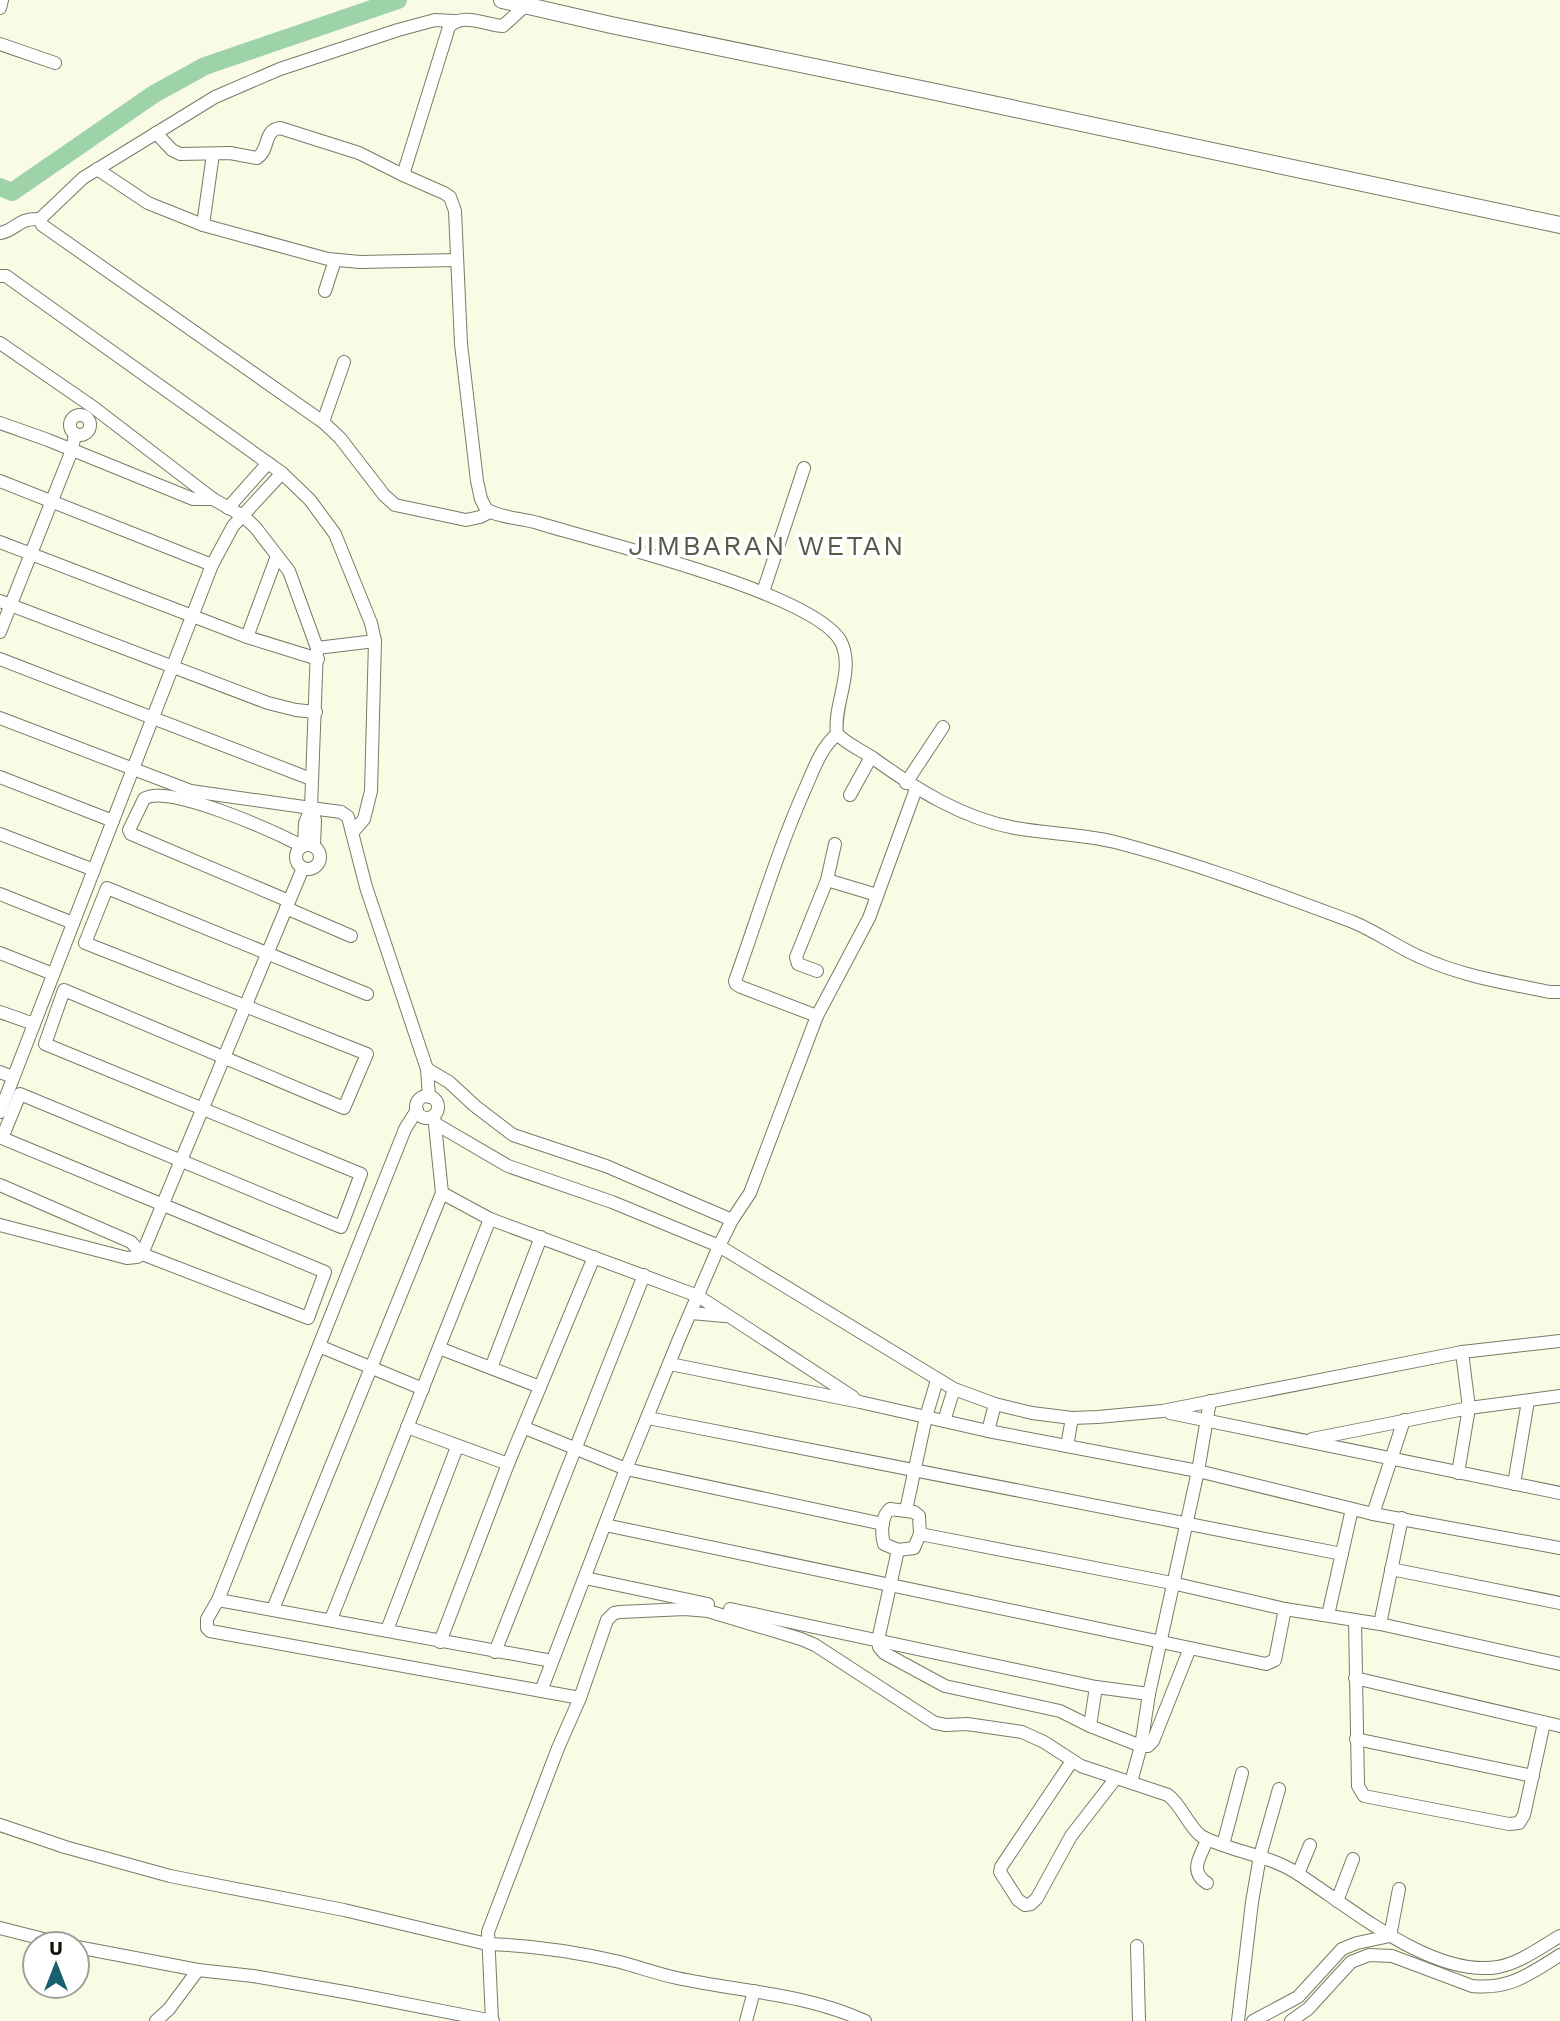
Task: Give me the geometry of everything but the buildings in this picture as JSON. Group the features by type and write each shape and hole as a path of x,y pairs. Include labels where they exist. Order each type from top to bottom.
{"main road":[{"path":"502,0 1560,225"}],"street":[{"path":"0,8 2,0"},
{"path":"0,233 9,231 19,221 34,219 60,202 76,183 215,97 280,69 431,21 463,20 503,26 526,5"},
{"path":"403,175 443,43 454,21"},
{"path":"0,44 55,63"},
{"path":"156,134 176,152 230,153 260,157 270,132 280,128 359,153 450,197 455,212 461,344 477,481 483,505 489,512"},
{"path":"202,225 213,154"},
{"path":"97,169 148,203 202,225 335,260 457,260"},
{"path":"34,219 323,422 340,438 384,495 395,505 466,520 489,512 519,517 763,592 810,614 828,627 842,643 846,662 837,734 822,750 795,812 735,981 736,985 817,1016"},
{"path":"325,291 335,260"},
{"path":"0,276 6,276 282,473 310,500 335,534 371,624 375,641 371,791 364,819 352,833"},
{"path":"0,343 89,412 213,499 243,516 255,527 294,580 318,653 311,808 305,823 307,846"},
{"path":"323,422 344,362"},
{"path":"0,412 14,428"},
{"path":"0,632 5,603 72,450 75,434 83,435 89,430 89,412"},
{"path":"0,423 193,499 213,499"},
{"path":"228,508 268,463"},
{"path":"763,592 804,468"},
{"path":"0,1112 212,565 229,534 282,473"},
{"path":"0,481 212,565"},
{"path":"0,542 247,637 318,653 375,641"},
{"path":"247,637 277,556"},
{"path":"5,603 268,704 316,712"},
{"path":"0,659 311,779"},
{"path":"0,718 203,794 344,813 348,817 366,887 427,1069 429,1097"},
{"path":"541,1691 626,1469 698,1296 719,1246 734,1217 746,1202 817,1016 869,918 911,786 943,727"},
{"path":"837,734 911,786 984,819 1014,828 1114,842 1242,881 1353,922 1407,951 1453,971 1560,992"},
{"path":"850,795 871,757"},
{"path":"0,777 113,821"},
{"path":"307,846 296,856 298,864 314,867 319,861 320,853 307,846 197,802 151,796 144,799 129,830 131,834 288,904 351,936"},
{"path":"0,834 94,870"},
{"path":"817,971 798,964 796,957 827,880 835,844"},
{"path":"0,1225 127,1258 142,1254 303,867"},
{"path":"827,880 877,895"},
{"path":"0,1185 131,1242 142,1254 307,1318 325,1272 2,1139 20,1094 341,1227 361,1174 45,1044 64,990 344,1108 367,1054 85,943 107,888 367,994"},
{"path":"0,894 73,923"},
{"path":"0,953 53,974"},
{"path":"0,1012 34,1024"},
{"path":"427,1069 449,1082 475,1107 513,1135 606,1167 734,1217"},
{"path":"0,1072 13,1077"},
{"path":"273,1609 442,1193 435,1120 438,1106 435,1100 429,1097 419,1100 405,1129 218,1600 206,1622 207,1628 210,1631 580,1698"},
{"path":"416,1110 508,1166 612,1202 719,1246 954,1389 995,1404 1032,1413 1072,1418 1162,1411 1462,1352 1560,1341"},
{"path":"442,1193 491,1219 698,1296 860,1402"},
{"path":"331,1619 491,1219"},
{"path":"491,1368 541,1237"},
{"path":"440,1642 508,1464 594,1258"},
{"path":"495,1652 644,1275"},
{"path":"691,1313 729,1317"},
{"path":"319,1346 423,1389"},
{"path":"439,1348 540,1387"},
{"path":"1458,1473 1469,1408 1462,1352"},
{"path":"670,1364 988,1431 1198,1471 1373,1514 1560,1548"},
{"path":"906,1510 926,1417 937,1380"},
{"path":"944,1421 954,1389"},
{"path":"1305,1440 1469,1408 1560,1396"},
{"path":"1131,1782 1198,1471 1210,1401"},
{"path":"1514,1484 1528,1401"},
{"path":"988,1431 995,1404"},
{"path":"1162,1411 1560,1493"},
{"path":"648,1418 1342,1554"},
{"path":"1067,1446 1072,1418"},
{"path":"1373,1514 1404,1420"},
{"path":"407,1427 508,1464"},
{"path":"525,1428 626,1469 883,1524"},
{"path":"387,1630 457,1447"},
{"path":"1328,1615 1352,1508"},
{"path":"888,1510 906,1510 919,1516 920,1534 915,1547 898,1550 884,1544 883,1524 888,1510"},
{"path":"1380,1624 1402,1518"},
{"path":"605,1525 1266,1664 1273,1662 1277,1655 1286,1609"},
{"path":"920,1534 1172,1583 1286,1609 1380,1624 1560,1664"},
{"path":"898,1550 878,1640 879,1647 884,1653 935,1682 1060,1711 1140,1746 1152,1744 1189,1648"},
{"path":"1391,1569 1560,1603"},
{"path":"586,1578 1096,1687 1149,1694"},
{"path":"218,1600 552,1661"},
{"path":"91,1950 198,1970 308,1986 493,2021 488,1932 558,1748 580,1698 607,1620 614,1614 685,1609 708,1611 802,1639 935,1723 967,1724 1022,1732 1044,1742 1072,1761 1168,1795 1176,1801 1195,1831 1207,1840 1260,1856 1298,1874 1430,1963 1472,1986 1496,1986 1560,1936"},
{"path":"1355,1620 1358,1786 1364,1796 1517,1824 1524,1815 1544,1723"},
{"path":"1355,1678 1560,1726"},
{"path":"1090,1726 1096,1687"},
{"path":"1356,1739 1533,1776"},
{"path":"1072,1761 1001,1867 1000,1872 1018,1900 1025,1905 1031,1904 1037,1898 1071,1836 1116,1778"},
{"path":"1223,1845 1242,1773"},
{"path":"1238,2021 1260,1856 1279,1789"},
{"path":"0,1825 65,1847 170,1876 344,1910 487,1944 606,1959 678,1978 835,2008 865,2021"},
{"path":"1207,1840 1196,1869 1199,1877 1207,1883"},
{"path":"1298,1874 1310,1845"},
{"path":"1337,1901 1353,1860"},
{"path":"1390,1936 1399,1889"},
{"path":"0,1928 21,1933"},
{"path":"1291,2021 1342,1949 1390,1936"},
{"path":"1137,1946 1139,2021"},
{"path":"1253,2021 1303,2004 1351,1962 1369,1955 1512,1974 1560,1955"},
{"path":"156,2021 177,1999 198,1970"},
{"path":"746,2021 754,1991"}],"waterway":[{"path":"0,187 12,192 154,94 205,66 398,0"}],"district":[{"name":"JIMBARAN WETAN","path":"767,545"}]}
